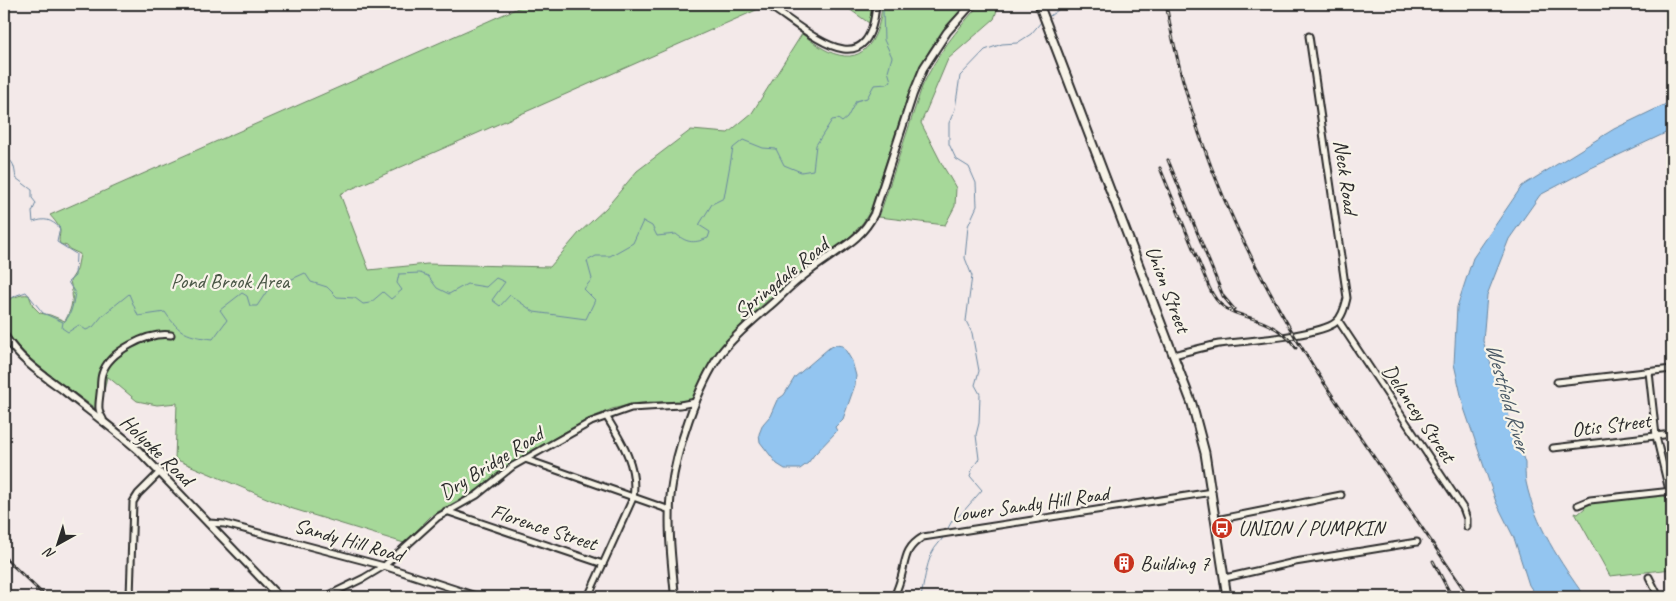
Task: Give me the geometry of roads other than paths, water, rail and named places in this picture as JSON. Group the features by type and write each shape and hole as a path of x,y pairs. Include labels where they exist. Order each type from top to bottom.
{"main road":[{"name":"Union Street","path":"1039,4 1192,404 1200,430 1212,492 1227,597"}],"street":[{"path":"766,4 784,15 808,34 831,47 849,50 857,48 870,31 874,21 876,4"},
{"name":"Springdale Road","path":"675,597 670,510 674,477 686,428 696,402 718,359 730,343 797,281 854,240 870,222 913,94 924,68 947,32 972,4"},
{"name":"Neck Road","path":"1309,36 1347,298 1344,310 1338,320"},
{"path":"1174,355 1218,345 1313,330 1327,327 1338,320"},
{"name":"Delancey Street","path":"1338,320 1463,508 1467,519 1467,527"},
{"path":"105,423 98,412 101,375 108,362 121,350 140,341 162,333 171,334"},
{"name":"Holyoke Road","path":"4,336 12,348 30,365 138,450 279,597"},
{"path":"1558,382 1672,369"},
{"path":"1649,372 1656,436 1671,491 1672,503"},
{"name":"Dry Bridge Road","path":"325,597 384,566 438,516 477,495 513,466 591,422 631,408 680,405 696,402"},
{"path":"588,597 633,498 634,477 631,462 606,416"},
{"name":"Otis Street","path":"1553,448 1672,434"},
{"path":"525,459 670,510"},
{"path":"130,597 133,502 159,472"},
{"path":"1578,505 1590,500 1671,491"},
{"name":"Lower Sandy Hill Road","path":"894,597 900,583 908,550 914,542 923,537 1212,492"},
{"path":"1216,520 1341,495"},
{"name":"Florence Street","path":"446,511 603,564"},
{"name":"Sandy Hill Road","path":"208,523 225,524 384,566 479,597"},
{"path":"1224,578 1295,562 1417,542"},
{"path":"1649,577 1659,597"}],"water":[{"path":"1672,99 1672,130 1591,168 1540,195 1509,239 1487,295 1483,341 1525,463 1526,482 1530,498 1542,528 1566,570 1585,597 1537,597 1529,585 1514,538 1496,502 1464,408 1454,364 1457,307 1473,258 1522,186 1614,129 1664,105"},
{"path":"836,345 843,346 852,361 856,376 855,385 843,419 835,427 837,431 808,463 800,469 785,469 777,464 760,442 759,434 763,424 770,416 777,400 784,395 795,377 829,348"}],"waterway":[{"path":"4,299 7,301 26,292 43,313 63,322 62,328 68,332 79,325 86,330 93,327 103,315 129,294 138,316 165,312 175,325 185,333 213,339 227,320 220,310 242,293 247,296 250,306 257,306 275,279 292,279 305,273 311,282 327,287 337,297 355,298 363,304 370,303 383,292 391,299 402,290 397,283 399,274 420,273 428,276 437,288 449,294 467,284 486,287 496,278 505,282 492,300 500,306 510,295 534,312 586,319 595,300 584,289 592,279 587,261 596,256 610,256 633,243 643,221 652,226 657,236 676,234 684,240 692,242 708,238 710,232 699,225 712,204 724,198 733,148 743,140 763,148 776,149 784,165 801,172 813,170 816,145 832,120 838,119 842,122 847,118 856,101 867,98 874,85 887,84 891,81 888,71 892,57 884,40 883,11 888,4"},
{"path":"1047,18 1058,10 1060,4"},
{"path":"947,530 952,521 962,513 982,490 970,476 973,467 979,459 976,435 979,423 980,394 975,385 979,371 972,333 966,321 972,276 965,258 968,226 977,206 976,183 969,167 956,159 949,144 949,123 955,109 960,76 985,50 1002,44 1017,43 1031,34 1042,21"},
{"path":"4,158 12,163 16,178 32,190 32,198 36,203 32,212 33,222 47,220 56,225 60,228 57,242 76,254 75,276 68,282 75,293 73,305 64,322"},
{"path":"921,597 930,558 944,536"}],"railway":[{"path":"1166,4 1182,78 1205,150 1233,220 1250,254 1278,307 1314,367 1469,597"},
{"path":"1168,160 1223,296 1234,309"},
{"path":"1160,168 1214,297 1220,304 1234,313 1260,321 1277,329 1296,348"},
{"path":"4,557 46,597"},
{"path":"1433,561 1452,597"}],"place":[{"name":"UNION / PUMPKIN","path":"1222,528"},
{"name":"Building 7","path":"1124,563"}],"park label":[{"name":"Pond Brook Area","path":"230,281"}],"water label":[{"name":"Westfield River","path":"1508,397"}]}
